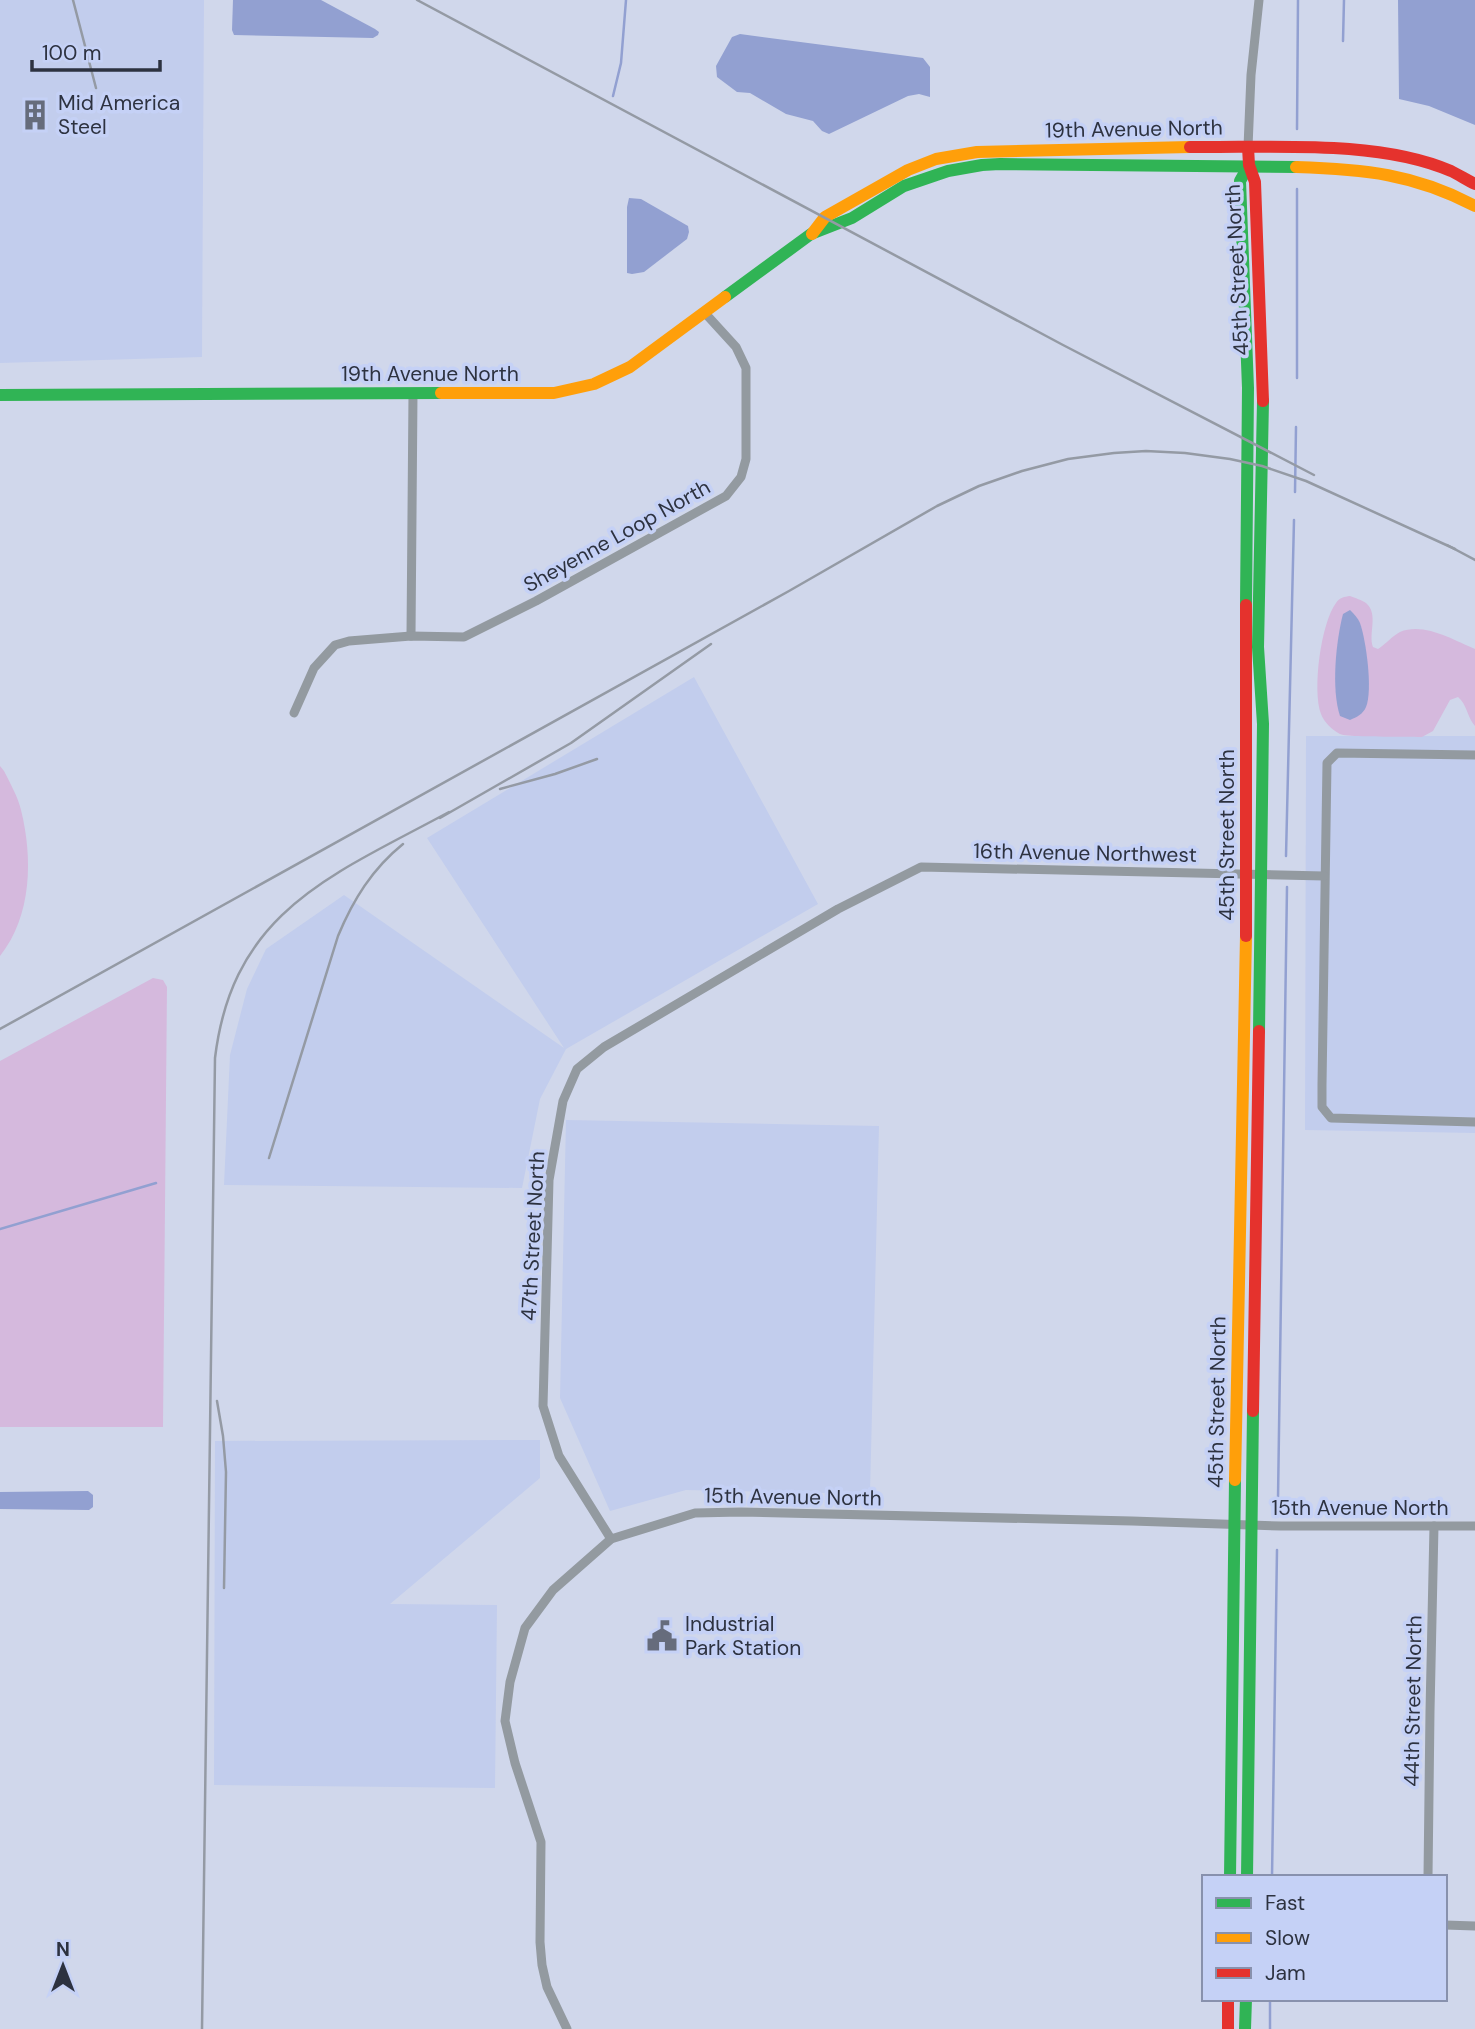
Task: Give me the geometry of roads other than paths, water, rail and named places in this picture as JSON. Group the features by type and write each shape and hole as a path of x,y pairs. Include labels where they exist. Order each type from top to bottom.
{"main road":[{"name":"19th Avenue North","path":"0,395 554,393 583,388 616,376 630,367 811,234 825,218 879,185 927,163 953,156 1000,150 1151,147 1367,150 1420,161 1451,171 1475,184"},
{"path":"1248,147 1249,166"},
{"name":"19th Avenue North","path":"811,234 852,218 904,187 948,171 982,165 1337,168 1393,174 1441,189 1475,206"},
{"name":"45th Street North","path":"1230,1875 1247,874 1248,388 1240,181 1249,166"},
{"name":"45th Street North","path":"1247,1875 1264,724 1258,647 1263,398 1255,182 1249,166"},
{"path":"1228,2001 1228,2029"},
{"path":"1245,2029 1246,2001"}],"street":[{"path":"1248,147 1251,75 1259,0"},
{"name":"Sheyenne Loop North","path":"294,713 314,668 335,645 349,641 411,636 464,637 536,601 726,496 741,477 747,459 747,368 736,347 704,312"},
{"path":"411,636 413,393"},
{"path":"1475,755 1336,753 1328,763 1322,1107 1331,1118 1475,1122"},
{"name":"16th Avenue Northwest","path":"922,867 1324,876"},
{"name":"47th Street North","path":"611,1539 559,1456 543,1406 550,1180 563,1101 577,1069 604,1047 838,909 922,867"},
{"name":"15th Avenue North","path":"567,2029 547,1987 542,1965 541,1842 515,1763 505,1721 510,1682 525,1628 553,1590 611,1539 695,1513 741,1512 1338,1527 1475,1526"},
{"name":"44th Street North","path":"1428,1875 1434,1526"},
{"path":"1447,1925 1475,1926"}],"waterway":[{"path":"613,96 621,63 626,0"},
{"path":"1297,129 1298,0"},
{"path":"1343,41 1344,0"},
{"path":"1297,189 1297,378"},
{"path":"1295,492 1296,427"},
{"path":"1286,856 1294,520"},
{"path":"1278,1499 1287,887"},
{"path":"0,1229 156,1183"},
{"path":"1272,1875 1277,1550"},
{"path":"1270,2001 1270,2029"}],"railway":[{"path":"73,0 96,88"},
{"path":"417,0 1063,345 1314,475"},
{"path":"0,1029 937,506 979,486 1022,471 1068,459 1146,451 1230,459 1262,466 1306,481 1455,549"},
{"path":"1447,545 1475,560"},
{"path":"440,818 571,743 711,644"},
{"path":"500,789 597,759"},
{"path":"202,2029 215,1058 225,1008 243,966 266,932 295,903 366,856 449,812"},
{"path":"269,1158 338,936 364,886 403,844"},
{"path":"217,1401 226,1472 224,1588"}],"place":[{"name":"Mid America Steel","path":"35,115"},
{"name":"Industrial Park Station","path":"662,1636"}]}
